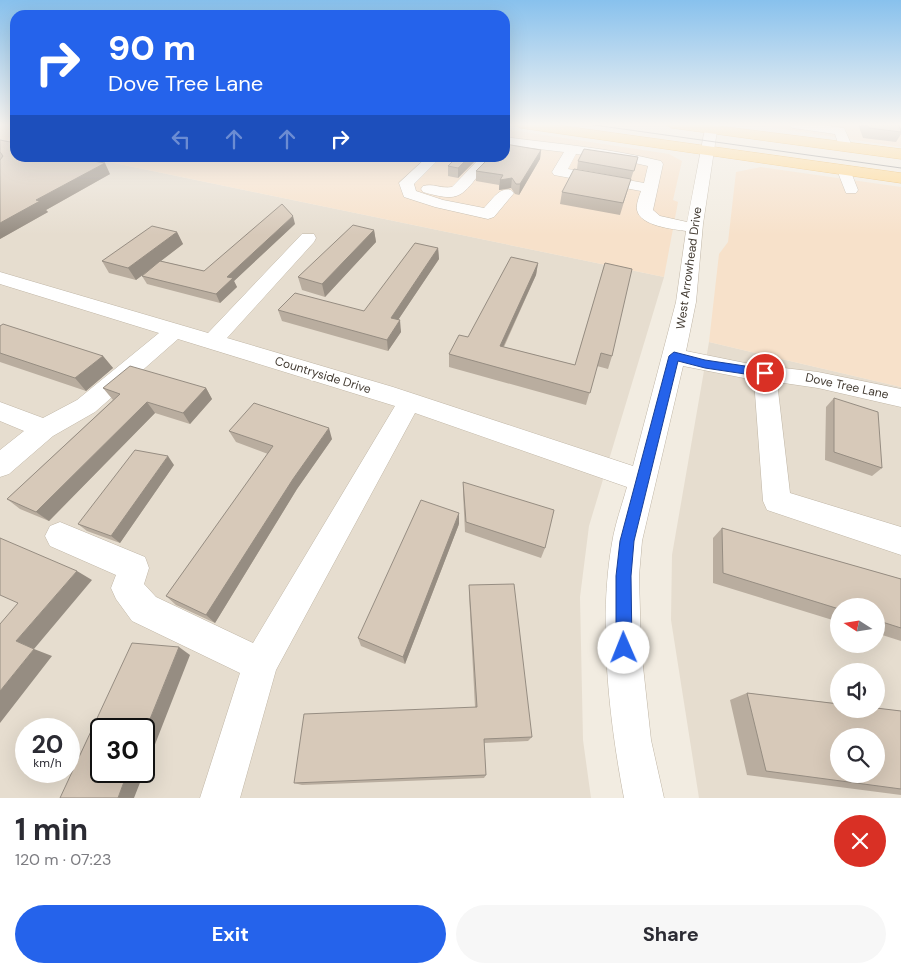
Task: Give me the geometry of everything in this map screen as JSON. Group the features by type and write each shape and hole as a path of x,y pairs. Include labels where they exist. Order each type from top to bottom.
{"main road":[{"path":"780,161 901,178"}],"street":[{"path":"565,161 558,172 586,163 632,171 656,164 645,204 645,212 655,220 694,228"},
{"name":"West Arrowhead Drive","path":"644,798 632,740 624,648 623,576 627,541 686,302 694,228 704,161"},
{"path":"429,162 406,183 409,194 440,204 488,214 506,193"},
{"path":"418,172 423,186 446,194 455,193 463,187 484,162"},
{"path":"586,163 632,171 649,188"},
{"path":"844,170 851,190"},
{"path":"213,341 308,238"},
{"name":"Countryside Drive","path":"0,278 213,341 409,402 643,481"},
{"path":"0,466 44,428 86,406 175,330"},
{"name":"Dove Tree Lane","path":"674,356 705,364 765,373 788,374 901,398"},
{"path":"765,373 777,501 900,541"},
{"path":"220,798 260,664 409,402"},
{"path":"0,411 44,428"},
{"path":"60,536 134,568 127,588 144,609 260,664"}],"shaded area":[{"path":"0,161 109,162 664,277 589,526 580,597 583,740 591,798 0,798"},
{"path":"682,161 673,200 678,202 664,277 109,162"},
{"path":"761,167 901,187 901,387 709,342 719,254 728,242 736,172"},
{"path":"709,342 901,387 901,798 699,798 671,620 672,555"}],"building":[{"path":"0,161 105,163 36,200 40,201 0,223"},
{"path":"534,161 520,184 516,184 512,178 500,180 503,175 476,171 485,162"},
{"path":"579,161 637,161 634,171"},
{"path":"452,162 464,162 458,168 448,166"},
{"path":"574,169 631,179 623,203 562,192"},
{"path":"282,204 293,216 227,277 233,278 216,294 142,276 160,261 204,271"},
{"path":"353,225 374,230 322,284 298,277"},
{"path":"152,226 177,232 128,268 102,261"},
{"path":"415,243 438,248 391,318 400,320 387,340 278,310 295,293 364,311"},
{"path":"511,257 538,263 500,346 575,365 605,263 632,269 612,356 601,353 590,393 449,354 459,335 468,337"},
{"path":"3,324 103,356 75,378 0,353 0,326"},
{"path":"130,366 206,388 183,413 147,402 36,512 7,499 120,394 103,388"},
{"path":"834,398 878,412 882,468 834,452"},
{"path":"254,403 329,428 293,479 206,615 166,596 273,446 229,431"},
{"path":"135,450 168,456 111,536 78,524"},
{"path":"463,482 554,510 545,548 466,522"},
{"path":"421,500 459,513 403,657 358,638"},
{"path":"722,528 901,579 901,628 885,623 885,598 830,598 830,606 723,573"},
{"path":"0,538 77,571 16,641 34,649 0,691 0,624 18,603 0,595"},
{"path":"514,584 532,737 484,739 486,775 294,783 304,714 477,707 469,585"},
{"path":"132,643 179,647 150,718 97,718"},
{"path":"747,693 830,703 830,718 885,718 885,709 901,711 901,789 856,783 885,783 885,728 830,728 830,780 766,771"},
{"path":"90,733 90,783 124,783 118,798 60,798 67,783 80,783 80,755"}],"tram line":[{"path":"853,161 901,168"}],"route":[{"path":"624,648 623,576 627,541 674,356 705,364 765,373"}]}
